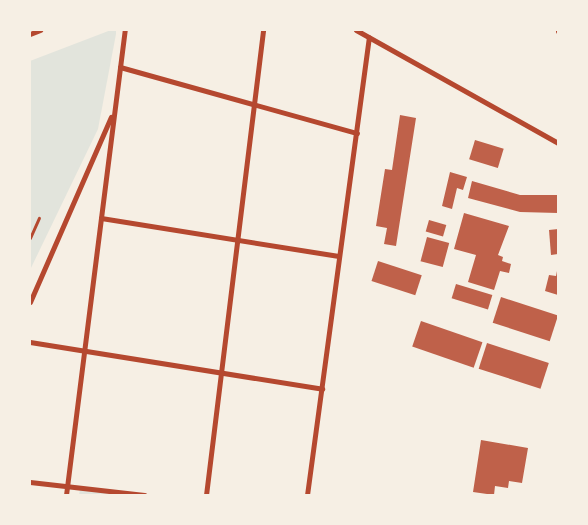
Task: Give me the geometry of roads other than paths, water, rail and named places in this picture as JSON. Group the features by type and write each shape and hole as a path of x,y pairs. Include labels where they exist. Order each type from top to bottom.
{"street":[{"path":"30,34 40,30"},
{"path":"66,495 125,30"},
{"path":"206,495 218,374 263,30"},
{"path":"356,30 558,143"},
{"path":"307,495 322,389 337,256 357,133 369,36"},
{"path":"120,67 357,133"},
{"path":"30,302 114,111"},
{"path":"101,218 337,256"},
{"path":"30,342 218,374 322,389"},
{"path":"30,482 144,495"}],"lane":[{"path":"30,238 39,218"}]}
